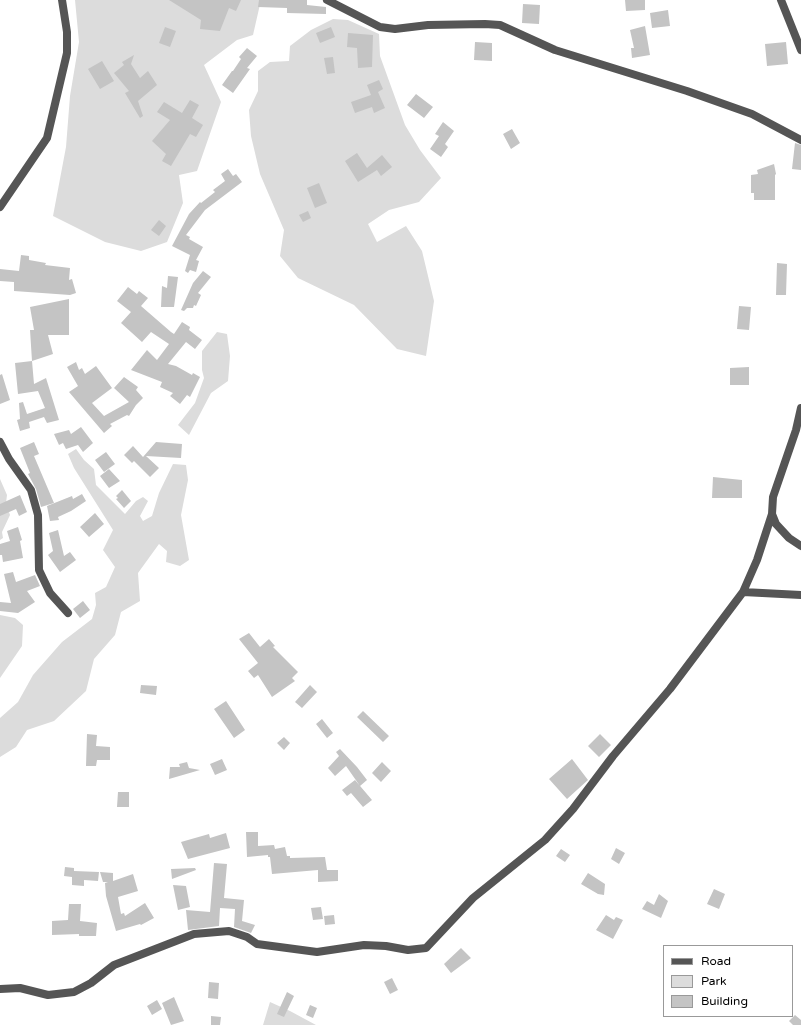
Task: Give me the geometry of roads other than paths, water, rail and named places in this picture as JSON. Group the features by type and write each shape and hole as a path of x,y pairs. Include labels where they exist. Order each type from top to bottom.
{"street":[{"path":"0,207 47,138 67,53 62,0"},
{"path":"327,0 380,26 395,28 478,24 500,26 555,50 687,91 752,114 801,140"},
{"path":"781,0 801,50"},
{"path":"0,989 20,988 48,995 74,992 91,983 114,965 194,934 229,930 247,937 257,944 317,952 364,946 386,946 408,950 426,948 473,898 545,840 573,809 613,756 674,683 743,592 757,560 772,514 773,497 796,430 801,408"},
{"path":"0,442 9,459 31,490 38,516 39,570 50,593 68,614"},
{"path":"772,514 776,524 789,538 801,546"},
{"path":"743,592 801,595"}]}
